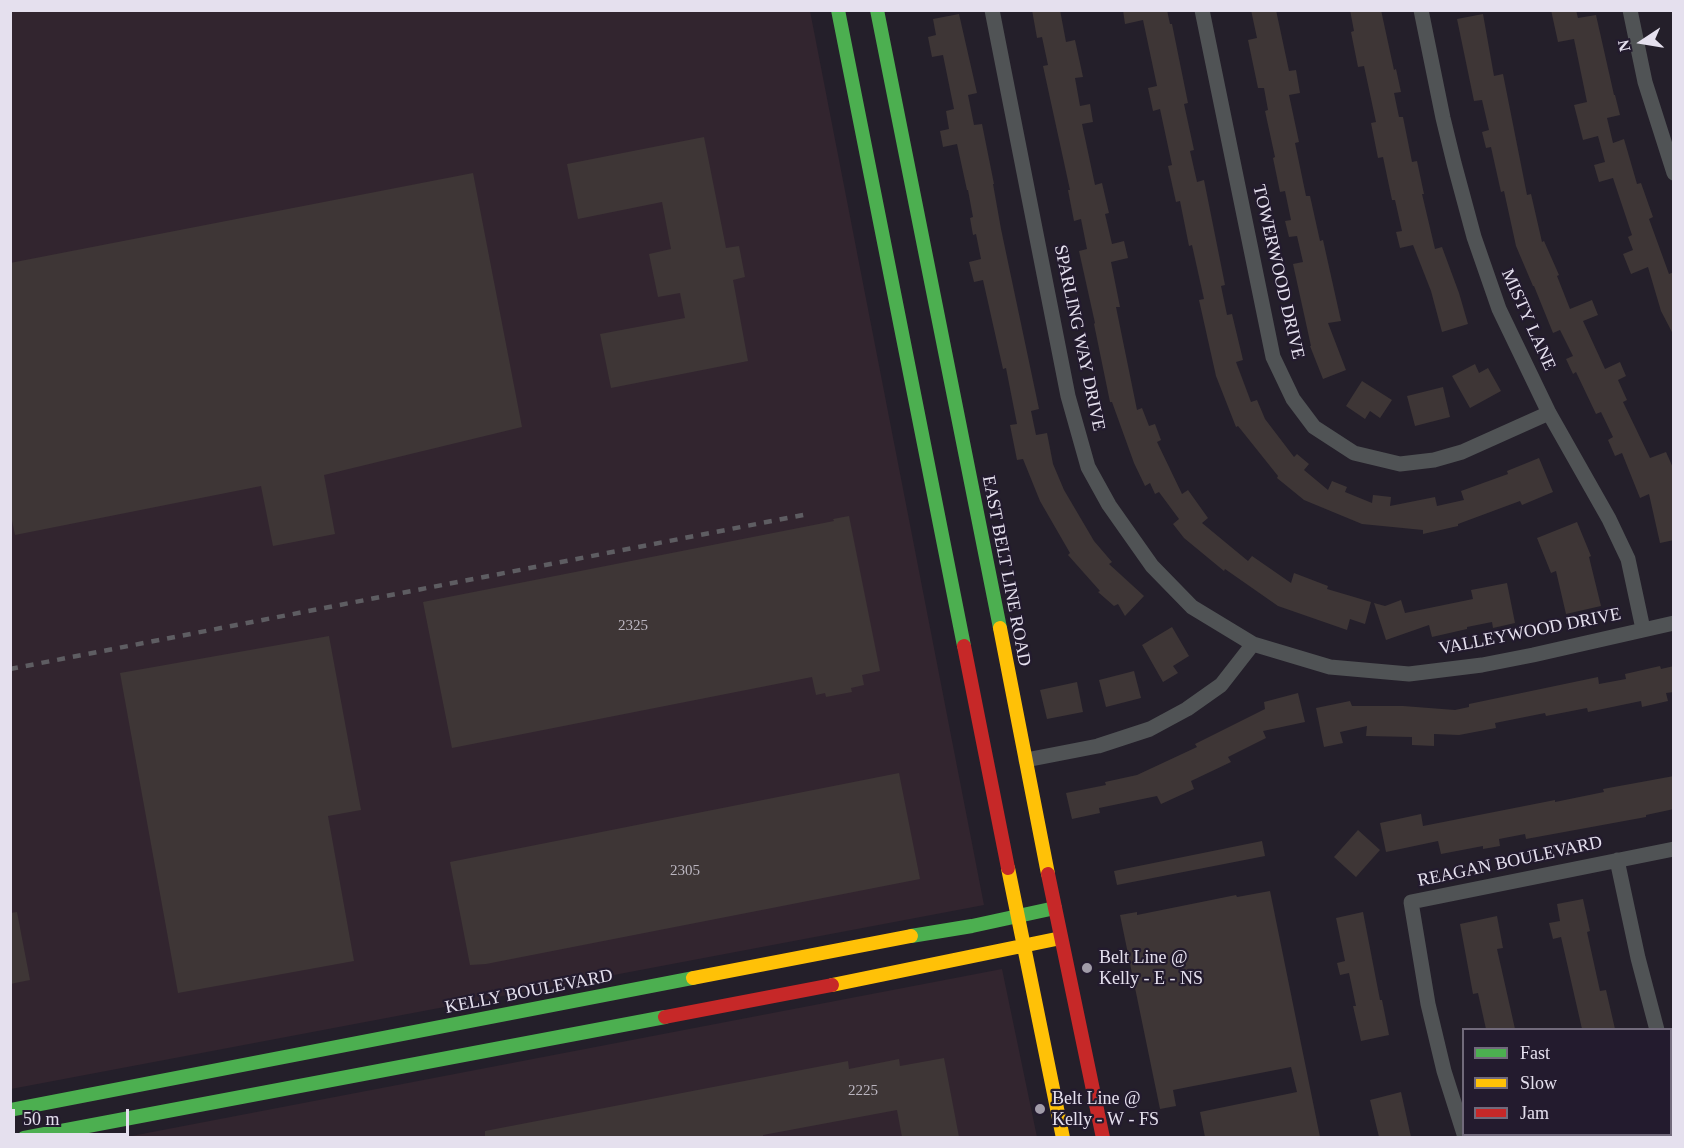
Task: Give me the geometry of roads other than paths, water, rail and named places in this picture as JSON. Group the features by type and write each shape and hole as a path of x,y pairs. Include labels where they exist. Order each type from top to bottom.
{"main road":[{"path":"838,10 1023,946 1063,1137"},
{"name":"EAST BELT LINE ROAD","path":"877,10 949,428 1026,760 1103,1137"},
{"path":"921,434 949,428"},
{"name":"KELLY BOULEVARD","path":"24,1137 106,1106 733,988 917,935 1055,908"},
{"name":"KELLY BOULEVARD","path":"10,1110 106,1106 733,988 1023,946 1061,938"}],"street":[{"name":"SPARLING WAY DRIVE","path":"992,10 1068,396 1088,466 1108,505 1152,566 1192,607 1253,644"},
{"name":"TOWERWOOD DRIVE","path":"1203,10 1273,357 1293,399 1314,427 1354,453 1400,464 1434,460 1462,452 1549,413"},
{"name":"MISTY LANE","path":"1421,10 1443,118 1474,237 1499,309 1549,413 1609,519 1628,559 1643,629"},
{"path":"1630,10 1645,82 1666,128 1674,173"},
{"name":"VALLEYWOOD DRIVE","path":"1253,644 1330,667 1409,674 1502,661 1674,623"},
{"path":"1026,760 1098,746 1150,729 1187,709 1221,685 1253,644"},
{"name":"REAGAN BOULEVARD","path":"1462,1129 1444,1071 1428,1004 1411,902 1674,849"},
{"path":"1617,860 1638,958 1658,1028"}],"railway":[{"path":"10,669 808,514"}],"place":[{"name":"Belt Line @ Kelly - E - NS","path":"1087,968"},
{"name":"Belt Line @ Kelly - W - FS","path":"1040,1109"}]}
